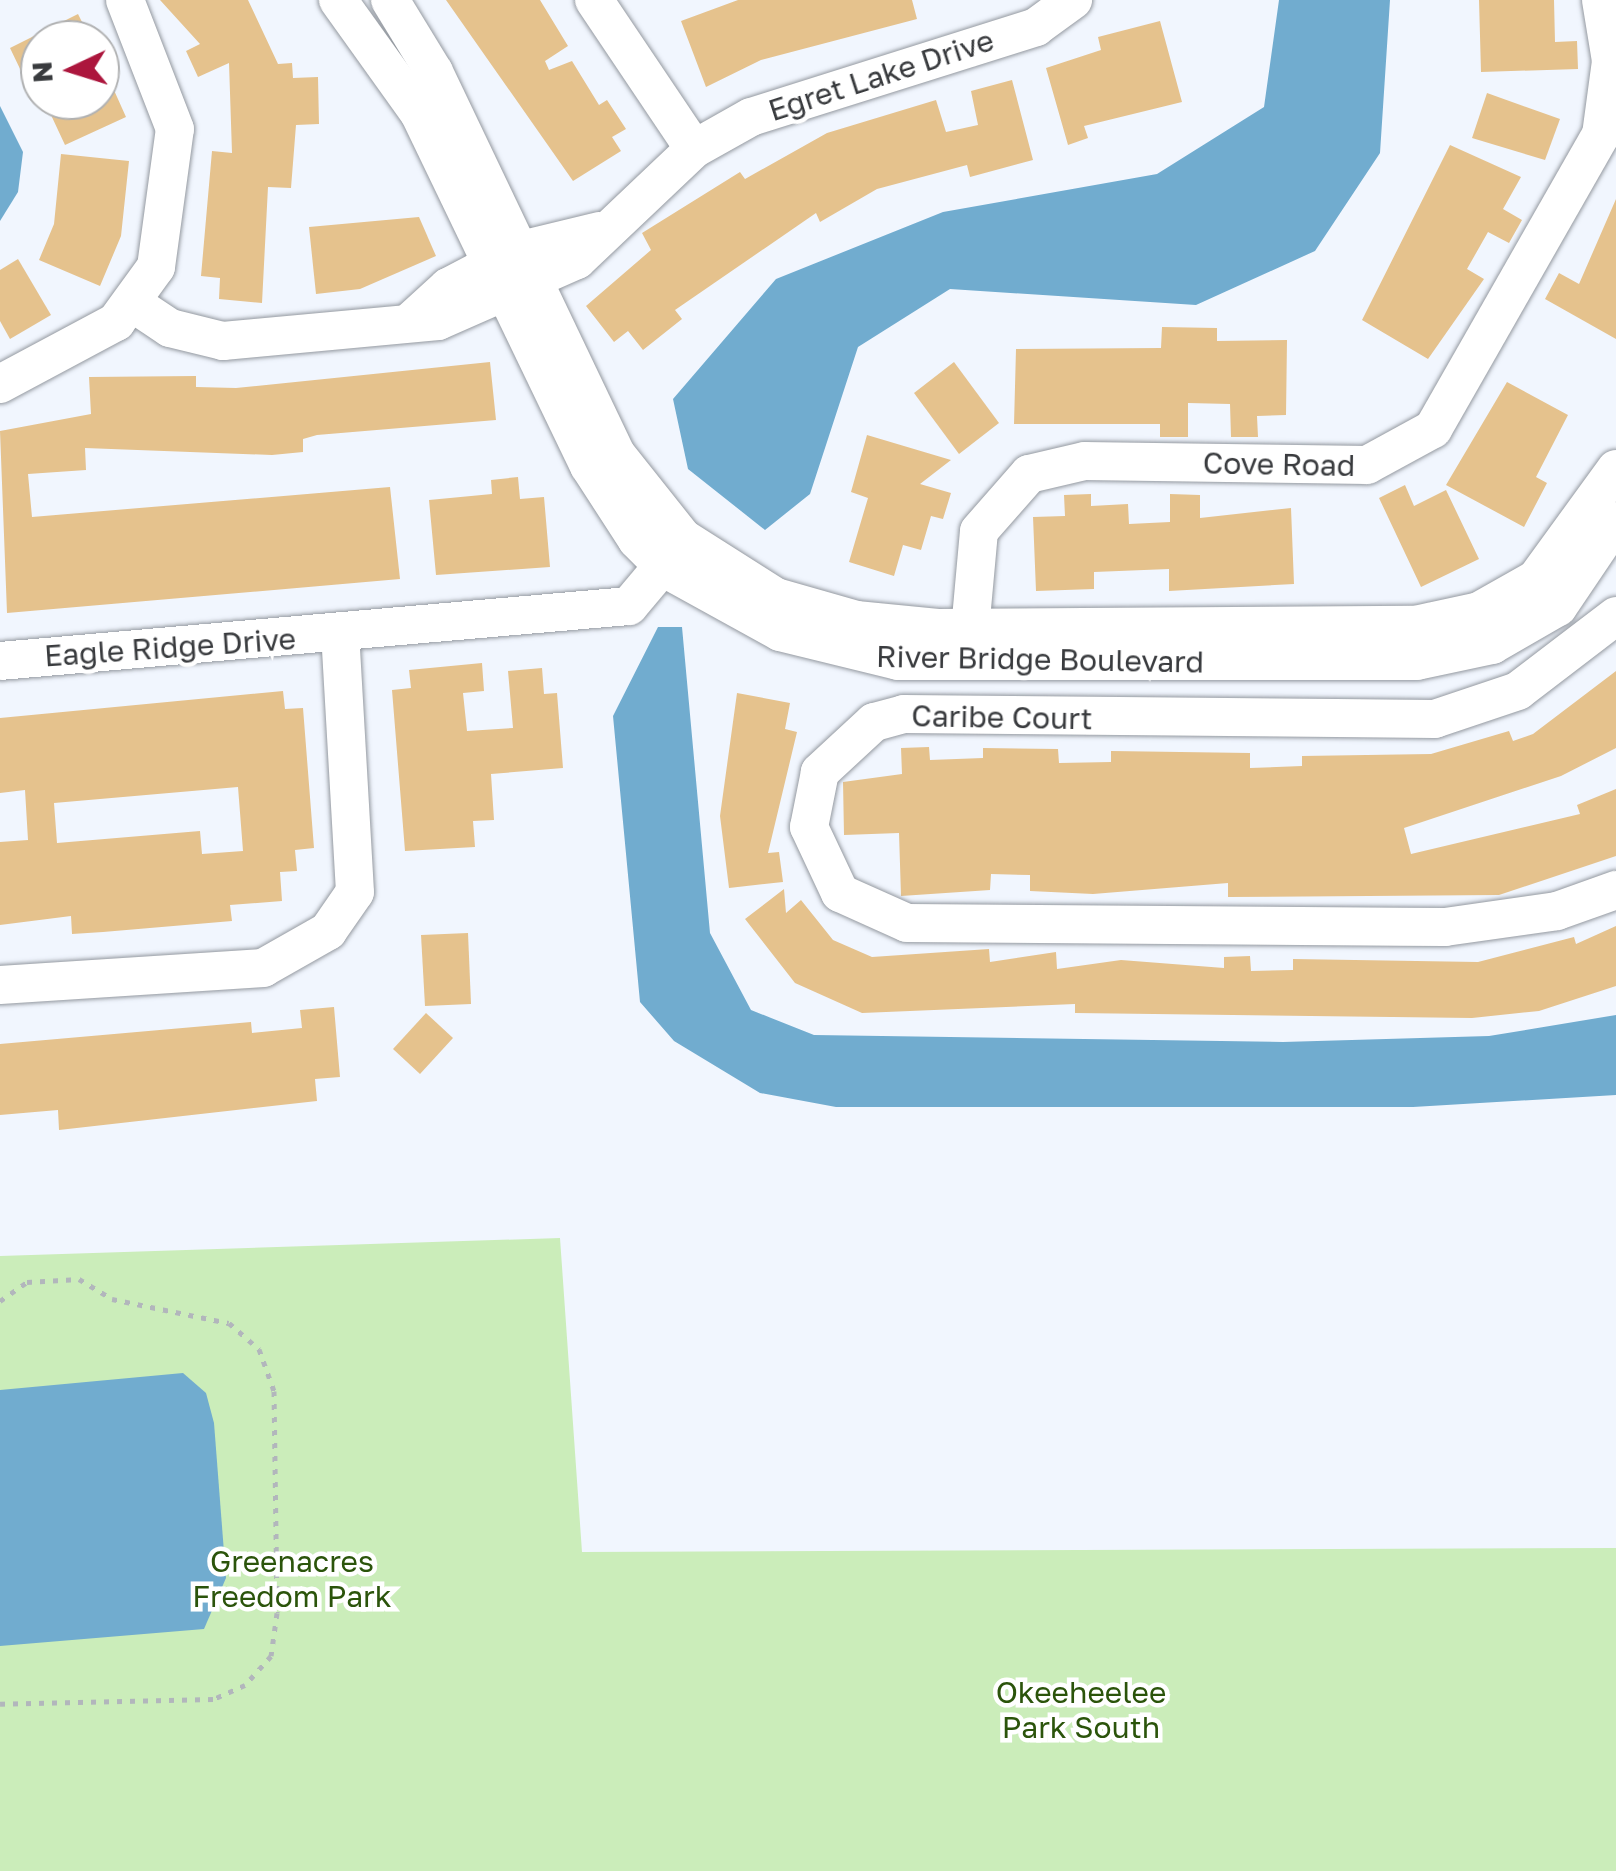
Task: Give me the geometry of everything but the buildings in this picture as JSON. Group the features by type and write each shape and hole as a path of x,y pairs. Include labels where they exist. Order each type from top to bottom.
{"street":[{"path":"0,384 68,354 134,304 162,250 175,129 125,0"},
{"name":"River Bridge Boulevard","path":"338,0 419,113 666,544 823,614 969,645 1455,656 1558,607 1616,521"},
{"name":"River Bridge Boulevard","path":"390,0 510,273"},
{"path":"594,0 694,148"},
{"name":"Egret Lake Drive","path":"134,304 170,328 223,341 412,320 448,287 510,273 599,231 694,148 813,90 1036,27 1073,0"},
{"name":"Cove Road","path":"969,645 979,531 999,498 1047,466 1366,466 1433,429 1601,135 1611,61 1600,0"},
{"name":"River Bridge Boulevard","path":"969,645 1448,620 1536,578 1616,469"},
{"name":"Eagle Ridge Drive","path":"0,661 600,611 666,544"},
{"name":"Caribe Court","path":"1616,616 1518,692 1435,719 904,714 874,722 830,756 809,827 840,893 907,923 1445,927 1557,911 1616,890"},
{"name":"Eagle Ridge Drive","path":"0,985 263,968 328,931 356,892 340,634"}],"path":[{"path":"0,1301 27,1282 79,1279 112,1299 229,1323 259,1349 274,1391 278,1613 271,1656 245,1684 213,1699 0,1704"}],"green space":[{"path":"560,1238 582,1552 1616,1548 1616,1871 0,1871 0,1256"}],"water":[{"path":"1279,0 1390,0 1380,153 1315,251 1196,305 950,289 858,347 810,494 765,530 688,469 673,399 776,279 943,212 1157,174 1264,107"},
{"path":"0,106 23,152 18,192 0,221"},
{"path":"658,627 682,627 710,933 751,1010 814,1035 1283,1042 1489,1036 1616,1015 1616,1095 1413,1107 836,1107 760,1093 674,1041 640,1002 613,716"},
{"path":"183,1373 206,1393 214,1423 226,1578 204,1629 0,1646 0,1390"}],"park label":[{"name":"Greenacres Freedom Park","path":"292,1578"},
{"name":"Okeeheelee Park South","path":"1081,1709"}]}
